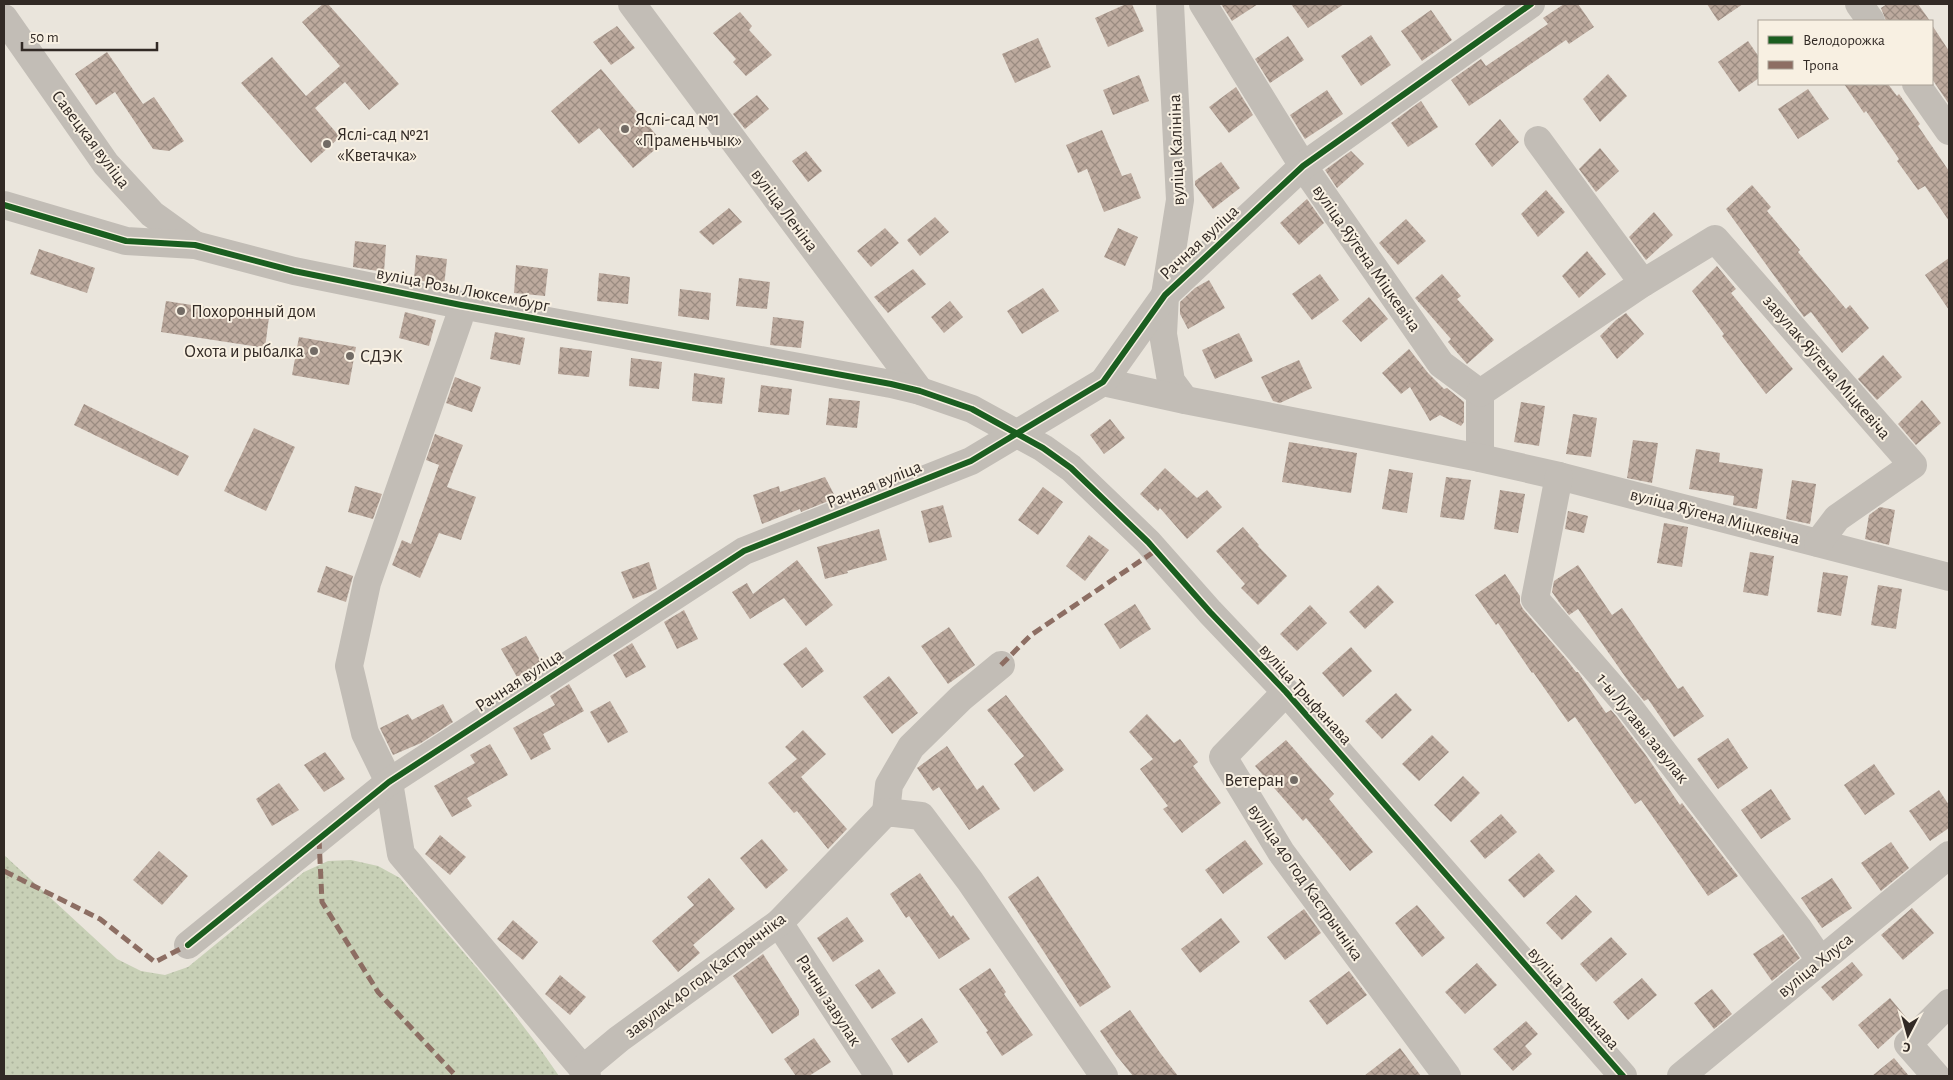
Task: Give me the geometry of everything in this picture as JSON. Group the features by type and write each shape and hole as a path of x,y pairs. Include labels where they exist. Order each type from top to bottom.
{"street":[{"name":"вуліца Леніна","path":"632,4 920,391"},
{"name":"вуліца Калініна","path":"1170,4 1180,200 1165,295 1163,334 1171,382 1185,400"},
{"name":"вуліца Яўгена Міцкевіча","path":"1203,4 1303,166 1441,364 1480,392"},
{"name":"Рачная вуліца","path":"188,945 389,782 744,551 971,461 1103,382 1165,295 1303,166 1531,4"},
{"path":"1859,4 1870,20"},
{"name":"Савецкая вуліца","path":"4,18 106,164 152,214 195,245"},
{"path":"1917,85 1949,131"},
{"path":"1538,140 1643,283"},
{"name":"вуліца Розы Люксембург","path":"4,205 126,241 195,245 294,271 461,305 839,374 920,391"},
{"name":"завулак Яўгена Міцкевіча","path":"1480,392 1643,283 1715,239 1913,465 1837,518 1818,543"},
{"name":"вуліца Розы Люксембург","path":"389,782 365,733 349,666 367,583 459,319 461,305"},
{"name":"вуліца Яўгена Міцкевіча","path":"1103,382 1480,458 1559,476 1949,577"},
{"name":"вуліца Трыфанава","path":"920,391 972,409 1043,448 1071,468 1148,542 1210,612 1286,692 1623,1076"},
{"path":"1480,392 1480,458"},
{"name":"1-ы Лугавы завулак","path":"1559,476 1535,599 1629,707 1798,928 1820,960"},
{"path":"1002,665 961,698 911,747 889,785 886,812 921,816 970,882 1104,1076"},
{"name":"вуліца 40 год Кастрычніка","path":"1286,692 1223,757 1281,852 1447,1076"},
{"path":"389,782 401,854 585,1072"},
{"name":"завулак 40 год Кастрычніка","path":"585,1072 619,1040 779,923 886,812"},
{"name":"вуліца Хлуса","path":"1681,1076 1949,855"},
{"name":"Рачны завулак","path":"779,923 879,1076"},
{"path":"1936,1076 1908,1044 1949,1003"}],"green space":[{"path":"4,855 117,959 141,971 165,975 188,967 304,872 328,861 351,860 378,866 400,878 495,989 559,1076 4,1076"}],"building":[{"path":"323,4 328,4 399,84 369,110 345,82 315,108 340,137 311,163 241,83 272,57 306,96 340,66 302,22"},
{"path":"1126,4 1132,4 1144,31 1108,47 1095,18"},
{"path":"1221,4 1258,4 1232,21"},
{"path":"1291,4 1344,4 1308,28"},
{"path":"1564,4 1578,4 1594,27 1569,44 1566,40 1469,106 1451,80 1481,59 1486,66 1548,24 1543,18"},
{"path":"1707,4 1743,4 1718,21"},
{"path":"1887,4 1918,4 1929,20 1886,20 1881,8"},
{"path":"1431,10 1452,40 1422,61 1401,31"},
{"path":"740,12 752,26 749,30 772,55 746,76 733,62 736,59 713,33"},
{"path":"617,26 635,48 611,65 593,42"},
{"path":"1933,27 1949,51 1949,104 1933,80"},
{"path":"1371,35 1391,65 1361,86 1341,56"},
{"path":"1288,36 1304,60 1270,83 1255,59"},
{"path":"1038,38 1051,67 1015,83 1002,54"},
{"path":"1748,41 1758,56 1758,79 1739,92 1718,62"},
{"path":"107,52 143,104 154,97 184,141 169,151 153,149 115,92 96,105 75,74"},
{"path":"601,69 663,143 633,168 599,128 579,144 551,111"},
{"path":"1608,74 1627,96 1600,122 1583,99"},
{"path":"1139,75 1149,101 1113,115 1103,90"},
{"path":"1845,85 1889,85 1897,96 1899,94 1949,171 1949,221 1925,186 1918,190 1897,161 1899,159 1866,111 1864,113"},
{"path":"1236,87 1253,115 1229,133 1209,107"},
{"path":"1808,89 1829,119 1798,139 1778,109"},
{"path":"1327,90 1343,114 1305,139 1290,115"},
{"path":"757,95 769,109 745,129 733,114"},
{"path":"1421,101 1438,127 1408,147 1391,123"},
{"path":"1500,119 1519,142 1492,167 1475,144"},
{"path":"1102,130 1122,176 1131,173 1141,198 1104,212 1087,169 1078,173 1066,145"},
{"path":"1600,148 1619,171 1596,192 1579,169"},
{"path":"806,151 822,171 808,182 792,161"},
{"path":"1351,151 1364,164 1337,188 1325,170"},
{"path":"1221,162 1240,188 1213,209 1195,185 1195,181"},
{"path":"1752,185 1771,207 1767,211 1800,250 1798,252 1846,309 1850,305 1869,328 1842,353 1811,312 1804,317 1726,209"},
{"path":"1546,190 1565,212 1538,237 1521,214"},
{"path":"1307,199 1324,223 1299,245 1280,223"},
{"path":"729,208 742,222 713,245 699,232"},
{"path":"1654,212 1673,235 1646,260 1629,237"},
{"path":"935,217 949,232 920,256 907,240"},
{"path":"1406,219 1426,241 1398,265 1379,243"},
{"path":"885,228 899,243 871,267 857,251"},
{"path":"1118,228 1138,237 1125,266 1104,257"},
{"path":"355,241 386,245 384,272 353,267"},
{"path":"39,249 95,268 87,293 30,274"},
{"path":"1587,251 1606,274 1579,298 1562,276"},
{"path":"416,255 447,259 444,286 414,279"},
{"path":"1949,258 1949,310 1925,275"},
{"path":"516,265 548,269 545,296 514,293"},
{"path":"1717,266 1736,289 1731,293 1793,369 1766,394 1722,336 1724,334 1692,291"},
{"path":"913,269 926,284 888,313 874,297"},
{"path":"599,273 630,277 628,304 597,301"},
{"path":"1320,274 1339,300 1312,320 1292,294"},
{"path":"1442,274 1461,296 1457,299 1494,340 1467,364 1448,342 1451,339 1415,298"},
{"path":"739,278 770,282 767,309 736,306"},
{"path":"1209,280 1225,308 1188,329 1180,314 1180,302 1195,288"},
{"path":"1043,288 1059,311 1022,334 1007,311"},
{"path":"680,289 711,293 709,320 678,316"},
{"path":"1369,297 1388,319 1361,342 1342,321"},
{"path":"166,301 269,317 265,348 161,332"},
{"path":"950,301 963,317 944,333 931,317"},
{"path":"405,312 436,320 429,346 399,338"},
{"path":"1626,313 1644,334 1617,359 1600,336"},
{"path":"773,317 804,321 801,348 770,345"},
{"path":"495,332 525,338 520,365 490,359"},
{"path":"1239,333 1253,361 1215,379 1202,350"},
{"path":"299,337 356,347 349,385 292,375"},
{"path":"560,347 592,351 589,377 558,374"},
{"path":"1409,349 1428,373 1444,389 1447,388 1464,402 1464,422 1461,426 1440,415 1430,421 1410,387 1401,394 1382,373"},
{"path":"1883,355 1902,377 1877,400 1858,379"},
{"path":"631,358 662,362 659,389 629,386"},
{"path":"1299,360 1312,388 1280,403 1273,401 1261,377"},
{"path":"694,373 725,378 722,404 692,401"},
{"path":"455,377 481,387 472,412 446,403"},
{"path":"761,385 792,389 789,415 758,412"},
{"path":"829,398 860,401 857,428 826,425"},
{"path":"1922,400 1941,423 1916,445 1898,424"},
{"path":"1521,402 1545,406 1539,446 1514,442"},
{"path":"84,404 189,456 178,476 74,425"},
{"path":"1573,414 1597,418 1591,457 1566,454"},
{"path":"1110,419 1125,438 1104,454 1090,435"},
{"path":"254,428 295,447 266,511 224,491"},
{"path":"435,434 463,445 447,487 476,497 461,540 439,533 420,578 392,565 402,540 411,544 439,465 426,460"},
{"path":"1633,440 1658,443 1652,483 1627,478"},
{"path":"1289,442 1357,453 1351,493 1282,482"},
{"path":"1696,449 1720,453 1719,462 1763,469 1757,509 1733,505 1734,496 1689,489"},
{"path":"1165,468 1197,498 1207,490 1222,507 1187,539 1160,508 1158,511 1140,494"},
{"path":"1389,469 1413,473 1407,513 1382,509"},
{"path":"825,477 836,498 801,512 800,509 762,524 753,495 779,486 780,492"},
{"path":"1446,477 1471,480 1464,520 1440,517"},
{"path":"1792,480 1816,484 1810,524 1786,519"},
{"path":"355,486 382,494 373,519 348,512"},
{"path":"1043,487 1063,502 1038,535 1018,520"},
{"path":"1500,490 1525,494 1518,533 1494,529"},
{"path":"943,505 952,537 929,543 921,511"},
{"path":"1880,507 1895,510 1889,545 1865,539 1869,515"},
{"path":"1568,511 1588,516 1584,533 1565,529"},
{"path":"1664,523 1688,527 1682,567 1657,563"},
{"path":"1243,527 1258,546 1287,576 1258,605 1241,588 1245,584 1216,551"},
{"path":"879,529 887,560 825,579 817,547"},
{"path":"1089,535 1109,550 1085,581 1066,566"},
{"path":"1750,552 1774,556 1768,596 1743,592"},
{"path":"797,560 833,605 806,626 784,598 750,619 732,592 747,583 753,594"},
{"path":"649,562 657,589 633,599 621,572"},
{"path":"1578,565 1612,615 1622,608 1678,689 1683,686 1704,716 1674,737 1648,699 1644,701 1631,685 1578,609 1569,615 1552,592 1554,581"},
{"path":"326,566 353,576 346,602 317,592"},
{"path":"1823,572 1848,576 1841,616 1817,612"},
{"path":"1505,574 1520,596 1520,603 1523,609 1576,672 1578,672 1606,713 1611,710 1617,717 1680,805 1682,803 1738,876 1708,896 1641,800 1635,804 1575,717 1568,722 1498,623 1496,625 1475,595"},
{"path":"1378,585 1394,602 1365,629 1349,612"},
{"path":"1878,585 1902,589 1896,629 1871,625"},
{"path":"1135,604 1151,629 1120,649 1104,624"},
{"path":"1310,605 1327,623 1297,651 1280,634"},
{"path":"684,610 698,639 677,649 664,622"},
{"path":"949,627 975,665 948,684 921,646"},
{"path":"526,636 542,663 517,677 501,649"},
{"path":"632,643 646,667 626,678 613,655"},
{"path":"806,647 824,671 802,688 783,664"},
{"path":"1351,647 1372,671 1343,697 1322,673"},
{"path":"889,676 918,713 892,734 863,697"},
{"path":"569,684 584,711 543,734 551,749 531,760 513,728 555,705 550,696"},
{"path":"1396,693 1412,710 1382,739 1365,721"},
{"path":"1006,695 1064,770 1034,792 1014,764 1024,756 987,710"},
{"path":"610,701 628,732 608,743 590,712"},
{"path":"443,704 453,722 421,743 393,755 380,728 408,714 412,720"},
{"path":"1147,714 1174,743 1180,739 1198,762 1193,766 1221,803 1182,833 1163,809 1168,806 1140,769 1153,759 1129,732"},
{"path":"803,730 826,754 801,777 847,829 828,849 797,811 794,813 768,783 797,759 785,747"},
{"path":"1432,735 1449,752 1419,781 1402,764"},
{"path":"1728,738 1748,768 1718,789 1697,759"},
{"path":"1286,740 1334,794 1329,799 1373,852 1350,871 1306,818 1303,821 1255,766"},
{"path":"490,744 508,775 467,798 472,806 452,817 434,786 475,763 470,755"},
{"path":"947,746 977,790 983,785 1000,809 969,830 939,787 933,791 917,768"},
{"path":"325,752 345,779 324,792 304,765"},
{"path":"1874,764 1895,794 1865,815 1844,785"},
{"path":"1463,776 1480,793 1451,822 1434,805"},
{"path":"279,783 299,810 272,826 256,799"},
{"path":"1771,789 1791,819 1761,839 1741,810"},
{"path":"1939,790 1949,805 1949,828 1930,841 1909,811"},
{"path":"1501,814 1517,832 1485,859 1470,841"},
{"path":"440,835 466,857 450,875 425,854"},
{"path":"762,839 788,870 766,889 740,858"},
{"path":"1245,840 1263,864 1223,894 1205,870"},
{"path":"1891,842 1909,868 1881,891 1861,863"},
{"path":"159,851 188,876 162,905 133,880"},
{"path":"1539,853 1555,871 1524,898 1508,880"},
{"path":"920,873 951,917 953,915 970,939 939,959 909,916 906,918 890,894"},
{"path":"1038,876 1111,987 1080,1007 1008,897"},
{"path":"709,878 735,909 693,945 700,953 678,972 652,941 694,905 687,897"},
{"path":"1832,878 1852,908 1822,928 1801,898"},
{"path":"1576,895 1592,912 1562,940 1546,923"},
{"path":"1417,905 1445,938 1422,957 1395,923"},
{"path":"1912,908 1934,933 1903,960 1881,935"},
{"path":"1304,909 1321,933 1285,960 1267,937"},
{"path":"847,917 864,941 833,962 817,938"},
{"path":"1221,918 1240,942 1200,973 1181,949"},
{"path":"513,920 538,942 523,960 497,939"},
{"path":"1783,934 1800,958 1772,981 1753,954"},
{"path":"1611,937 1627,954 1596,982 1580,964"},
{"path":"763,954 799,1010 799,1015 772,1034 733,976"},
{"path":"1852,962 1863,975 1833,1001 1821,987"},
{"path":"1477,963 1497,985 1465,1014 1445,992"},
{"path":"990,968 1006,992 1004,994 1033,1035 1002,1056 986,1032 988,1031 959,989"},
{"path":"879,969 896,993 872,1009 855,985"},
{"path":"1349,971 1367,995 1327,1025 1309,1001"},
{"path":"560,975 586,997 570,1015 545,994"},
{"path":"1642,978 1657,995 1628,1020 1613,1002"},
{"path":"1712,989 1732,1014 1714,1029 1694,1003"},
{"path":"1890,998 1909,1021 1878,1049 1858,1025"},
{"path":"1130,1010 1178,1076 1133,1076 1116,1055 1100,1031"},
{"path":"922,1018 938,1042 908,1063 891,1039"},
{"path":"1526,1021 1538,1034 1525,1046 1532,1054 1513,1071 1493,1049"},
{"path":"814,1038 831,1062 809,1076 796,1076 784,1059"},
{"path":"1400,1048 1421,1076 1364,1076"},
{"path":"1894,1058 1909,1076 1872,1076"}],"marked path":[{"path":"1001,665 1031,635 1155,551"},
{"path":"319,839 322,902 378,992 456,1076"},
{"path":"4,871 100,919 155,962 188,945"}],"cycle path":[{"path":"188,945 389,782 744,551 971,461 1103,382 1165,295 1303,166 1531,4"},
{"path":"4,205 126,241 195,245 294,271 461,305 891,384 920,391 972,409 1043,448 1071,468 1148,542 1210,612 1286,692 1623,1076"}],"place":[{"name":"Яслі-сад №1 «Праменьчык»","path":"625,129"},
{"name":"Яслі-сад №21 «Кветачка»","path":"327,144"},
{"name":"Похоронный дом","path":"181,311"},
{"name":"Охота и рыбалка","path":"314,351"},
{"name":"СДЭК","path":"350,356"},
{"name":"Ветеран","path":"1294,780"}]}
